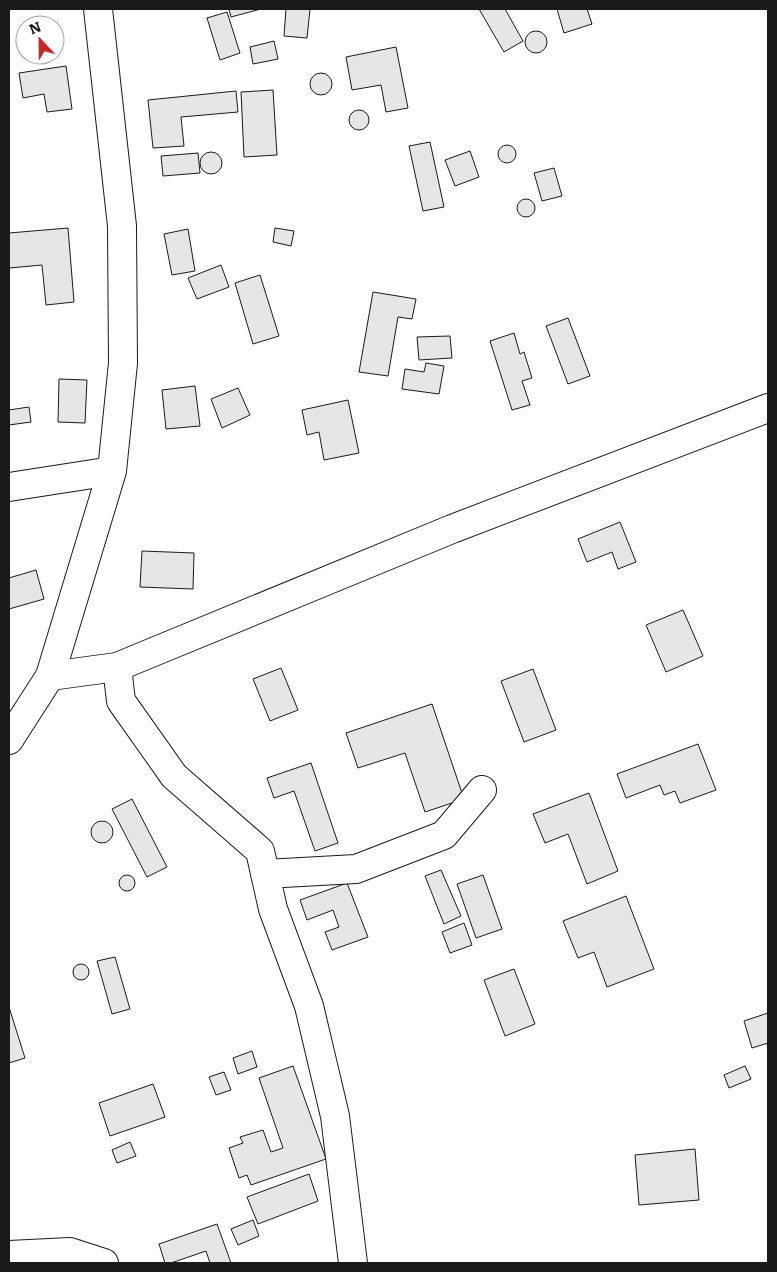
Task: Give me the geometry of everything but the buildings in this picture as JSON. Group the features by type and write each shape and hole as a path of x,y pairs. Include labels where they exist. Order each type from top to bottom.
{"street":[{"path":"9,740 50,676 112,471 122,363 122,226 98,9"},
{"path":"50,676 117,667 452,529 768,408"},
{"path":"9,487 112,471"},
{"path":"117,667 121,701 174,776 260,851 273,909 309,1006 335,1116 353,1263"},
{"path":"265,874 356,869 365,866 444,835 482,790"},
{"path":"9,1255 70,1252 104,1263"}]}
